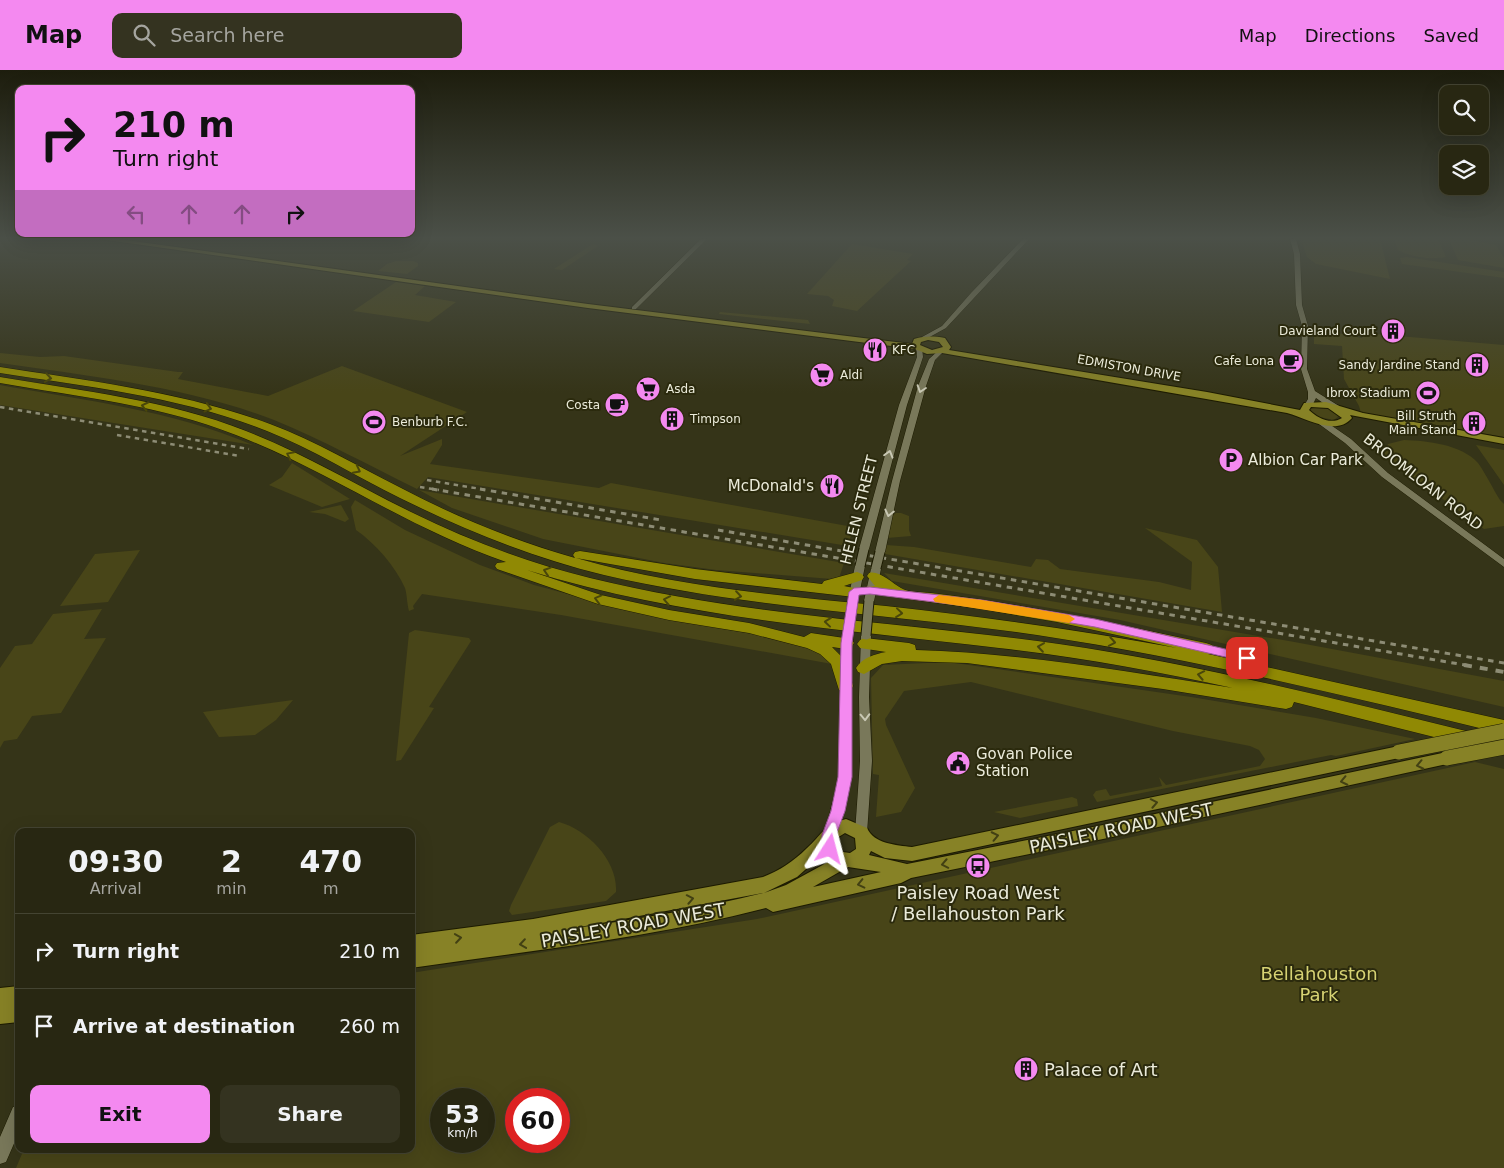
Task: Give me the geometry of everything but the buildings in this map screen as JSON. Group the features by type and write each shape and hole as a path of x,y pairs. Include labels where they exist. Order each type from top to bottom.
{"highway":[{"path":"0,370 134,391 237,416 287,436 472,527 575,563 676,586 762,599 980,622 1102,640 1251,668 1504,725"},
{"path":"0,380 117,400 197,418 243,434 333,477 430,527 496,554 556,574 642,596 731,611 980,639 1126,660 1269,689 1504,747"},
{"path":"333,477 402,522 454,547 520,573 616,603 749,628 811,644 826,650 840,664 844,686"},
{"path":"472,527 588,556 695,574 797,584 866,588 926,598 982,604 1105,626 1319,675 1504,725"},
{"path":"797,584 837,583 859,571"},
{"path":"749,628 847,638"},
{"path":"865,639 968,657 1209,690 1411,724"},
{"path":"864,668 878,659 902,655 968,657"}],"main road":[{"path":"491,290 709,319 921,343 933,338 943,346"},
{"path":"504,290 709,319"},
{"path":"921,343 927,351 943,346"},
{"name":"EDMISTON DRIVE","path":"943,346 1114,376 1279,402 1308,405 1324,404 1336,408"},
{"name":"EDMISTON DRIVE","path":"1114,376 1278,408 1310,416 1322,422"},
{"path":"1308,405 1304,410 1310,416"},
{"path":"1336,408 1345,415 1343,422"},
{"path":"1336,408 1361,416 1504,441"},
{"path":"1322,422 1343,422 1504,447"},
{"name":"BROOMLOAN ROAD","path":"1322,422 1348,441 1385,475 1504,564"},
{"name":"BROOMLOAN ROAD","path":"1343,422 1341,429 1348,441"},
{"name":"PAISLEY ROAD WEST","path":"415,943 533,927 764,885 788,874 802,864 830,835 846,826 885,851 912,854 1504,731"},
{"name":"PAISLEY ROAD WEST","path":"848,860 870,862 908,871 1103,832 1504,747"},
{"path":"830,835 830,849 833,854 848,860"},
{"name":"PAISLEY ROAD WEST","path":"415,958 635,928 727,910 774,898 862,854 864,850 862,836"},
{"path":"727,910 733,911 792,900 901,875 908,871"},
{"path":"0,997 15,995"},
{"path":"0,1015 15,1013"}],"street":[{"path":"634,308 652,290"},
{"path":"921,343 944,327 977,290"},
{"path":"1298,290 1299,305 1305,326 1304,369 1312,392 1312,399 1308,405"},
{"path":"943,346 944,327"},
{"name":"HELEN STREET","path":"862,836 866,761 864,668 866,588 859,571 899,419 920,357 921,343"},
{"name":"HELEN STREET","path":"830,835 845,777 844,686 847,638 880,552 896,481 922,386 932,359 943,346"},
{"path":"1312,392 1336,408"},
{"path":"847,638 865,639"},
{"path":"0,1156 15,1122"}],"green space":[{"path":"384,290 420,290 415,295 456,302 429,322 353,311"},
{"path":"810,290 879,290 857,311 832,306 834,300 828,296 807,294"},
{"path":"720,312 808,320 810,324 719,314"},
{"name":"Ibrox Stadium","path":"1314,328 1362,338 1363,333 1504,345 1504,437 1361,413 1344,379 1342,346 1314,344"},
{"path":"0,353 40,357 64,356 183,372 178,379 268,396 342,366 467,412 400,456 442,439 442,445 430,464 599,488 611,483 853,527 848,546 428,477 417,489 310,436 274,420 242,409 208,399 139,384 0,363"},
{"path":"0,385 160,415 222,433 253,445 0,405"},
{"path":"1315,406 1331,409 1339,416 1334,420 1319,417 1310,410"},
{"path":"1404,440 1423,441 1453,448 1471,457 1478,463 1504,504 1504,526 1484,529 1392,462 1383,452 1388,444"},
{"path":"1476,445 1504,450 1504,485"},
{"path":"292,463 350,499 322,507 269,485 282,477"},
{"path":"419,490 844,563 839,578 832,579 716,570 664,563 543,539 452,508"},
{"path":"355,500 405,530 480,565 534,585 643,614 775,638 817,650 832,664 561,615 422,594 413,606 414,609 409,611 405,588 396,572 378,549 356,530 351,507"},
{"path":"341,505 349,519 345,522 325,514 309,512"},
{"path":"896,513 909,516 911,536 887,538 892,516"},
{"path":"1145,528 1197,540 1218,567 1222,612 885,554 886,545 914,547 1031,567 1036,559 1048,560 1060,569 1159,582 1191,590 1192,562"},
{"path":"140,550 108,602 60,606 95,554"},
{"path":"884,573 1289,641 1504,681 1504,707 1120,620 892,581"},
{"path":"102,609 84,639 106,638 61,713 32,716 17,739 4,741 0,748 0,668 15,646 32,644 53,614"},
{"path":"415,630 469,638 471,641 429,707 434,708 401,760 396,761 409,633"},
{"path":"948,662 1191,697 1316,718 1415,739 1097,802 1093,795 1096,791 1106,789 1110,796 1162,786 1159,777 1166,785 1260,766 1265,759 1259,750 1250,746 1173,731 971,682 904,691 885,719 915,788 901,812 876,817 879,775 873,774 871,678 883,665"},
{"path":"293,700 276,720 255,735 219,737 203,712"},
{"name":"Bellahouston Park","path":"1475,762 1504,769 1504,1168 16,1168 22,1153 415,1153 415,972 757,919"},
{"path":"1072,797 1077,799 1078,806 1020,818 994,812"},
{"path":"559,822 580,832 599,848 612,869 616,892 606,901 512,915 509,911 511,905 550,827"}],"railway":[{"path":"0,407 249,449"},
{"path":"117,435 240,456"},
{"path":"427,480 487,490"},
{"path":"420,487 439,490"},
{"path":"432,489 1471,666"},
{"path":"480,489 661,520"},
{"path":"718,530 1504,663"},
{"path":"1464,665 1504,672"}],"slow traffic":[{"path":"939,599 982,604 1069,619"}],"place":[{"name":"Davieland Court","path":"1393,331"},
{"name":"KFC","path":"875,350"},
{"name":"Cafe Lona","path":"1291,361"},
{"name":"Sandy Jardine Stand","path":"1477,365"},
{"name":"Aldi","path":"822,375"},
{"name":"Asda","path":"648,389"},
{"name":"Ibrox Stadium","path":"1428,393"},
{"name":"Costa","path":"617,405"},
{"name":"Timpson","path":"672,419"},
{"name":"Benburb F.C.","path":"374,422"},
{"name":"Bill Struth Main Stand","path":"1474,423"},
{"name":"Albion Car Park","path":"1231,460"},
{"name":"McDonald's","path":"832,486"},
{"name":"Govan Police Station","path":"958,763"},
{"name":"Paisley Road West / Bellahouston Park","path":"978,866"},
{"name":"Palace of Art","path":"1026,1069"}],"route":[{"path":"830,849 828,844 829,835 838,811 845,777 844,686 846,643 854,592 870,590 982,604 1042,614 1095,623 1247,658"}]}
